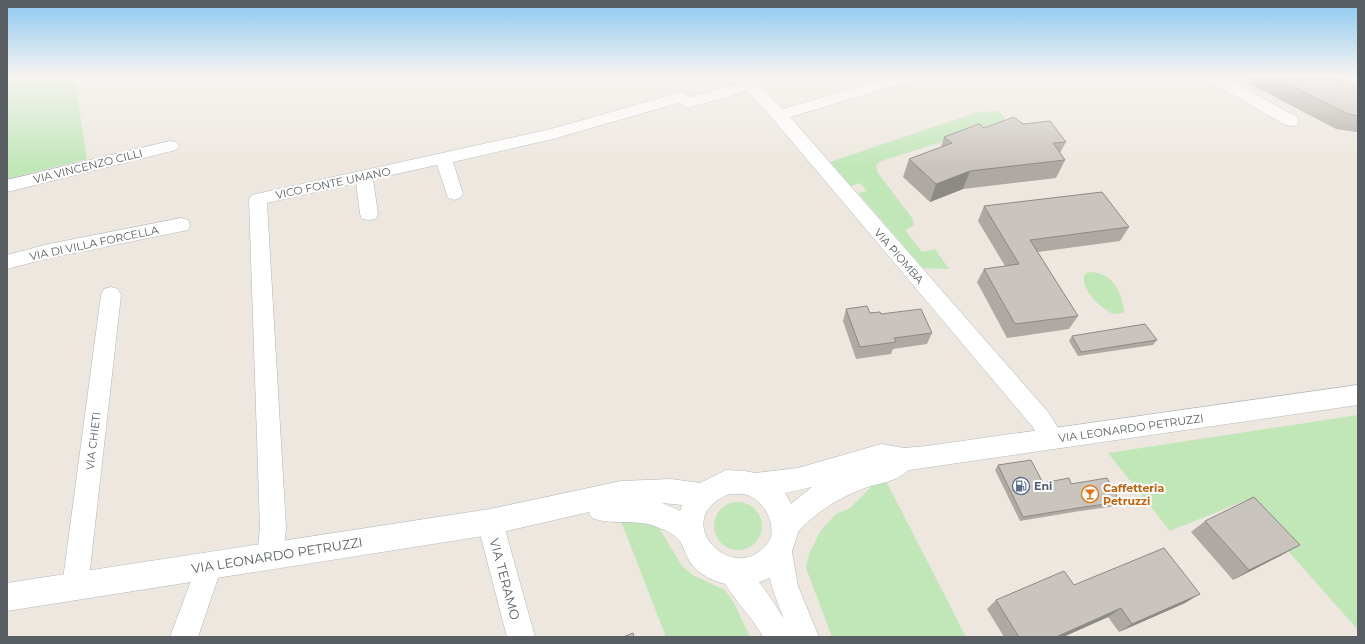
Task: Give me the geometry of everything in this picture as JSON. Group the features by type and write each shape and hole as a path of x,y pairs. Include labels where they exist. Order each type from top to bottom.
{"main road":[{"name":"VIA LEONARDO PETRUZZI","path":"756,485 804,479 881,455 904,459 1358,395"},
{"name":"VIA LEONARDO PETRUZZI","path":"785,526 809,505 824,495 862,477 888,471 904,459"},
{"path":"726,482 742,482 756,485 767,492 776,502 782,514 785,526 784,540 779,552 770,562 759,569 746,572 732,572 719,568 708,562 696,548 690,531 690,518 694,506 701,495 712,486 726,482"},
{"name":"VIA LEONARDO PETRUZZI","path":"7,597 490,522 600,497 621,494 671,491 701,495"},
{"name":"VIA LEONARDO PETRUZZI","path":"546,510 622,508 644,509 663,515 690,531"}],"street":[{"name":"VICO FONTE UMANO","path":"270,556 273,528 258,199 553,134 647,106"},
{"name":"VIA PIOMBA","path":"770,106 1040,419 1053,439"},
{"path":"779,116 814,106"},
{"path":"1264,106 1291,121"},
{"name":"VIA VINCENZO CILLI","path":"7,186 170,146"},
{"path":"444,159 454,194"},
{"path":"364,176 370,214"},
{"name":"VIA DI VILLA FORCELLA","path":"7,262 49,251 182,225"},
{"name":"VIA CHIETI","path":"75,587 111,295"},
{"name":"VIA TERAMO","path":"490,522 521,637"},
{"path":"779,552 785,586 805,637"},
{"path":"184,637 209,566"},
{"path":"732,572 765,613 779,637"}],"green space":[{"path":"7,106 79,106 87,159 7,179"},
{"path":"1000,111 1009,126 945,141 881,161 876,165 878,173 912,218 914,225 905,230 922,252 935,249 949,269 923,268 858,193 867,191 860,183 851,186 830,162 978,112"},
{"path":"1089,272 1104,275 1114,284 1118,289 1123,303 1123,313 1113,314 1093,298 1084,281 1084,275"},
{"path":"1358,415 1358,630 1244,501 1170,531 1108,453"},
{"path":"883,475 966,637 832,637 806,568 809,554 821,530 836,514 850,508"},
{"path":"733,502 743,502 755,509 762,521 762,531 755,543 743,550 733,550 725,546 718,539 714,531 714,521 718,513 725,506"},
{"path":"619,516 658,526 682,566 693,575 725,590 734,603 750,637 666,637"}],"building":[{"path":"1332,106 1358,106 1358,116 1348,114"},
{"path":"1014,117 1023,124 1050,121 1066,142 1053,143 1065,160 970,171 936,184 909,159 952,143 944,137 979,124 984,128"},
{"path":"1102,192 1129,227 1030,240 1078,316 1015,324 984,269 1019,264 984,206"},
{"path":"867,306 870,313 880,312 881,314 921,309 932,333 894,338 896,342 860,347 846,309"},
{"path":"1145,324 1157,340 1081,352 1072,336"},
{"path":"1031,460 1043,483 1069,478 1071,484 1107,478 1120,502 1023,517 998,465"},
{"path":"1254,497 1300,545 1249,570 1205,521"},
{"path":"1164,548 1200,594 1132,624 1121,608 1056,637 1019,637 996,600 1064,571 1074,585"},
{"path":"633,633 634,637 623,637"}],"place":[{"name":"Eni","path":"1021,486"},
{"name":"Caffetteria Petruzzi","path":"1090,494"}]}
